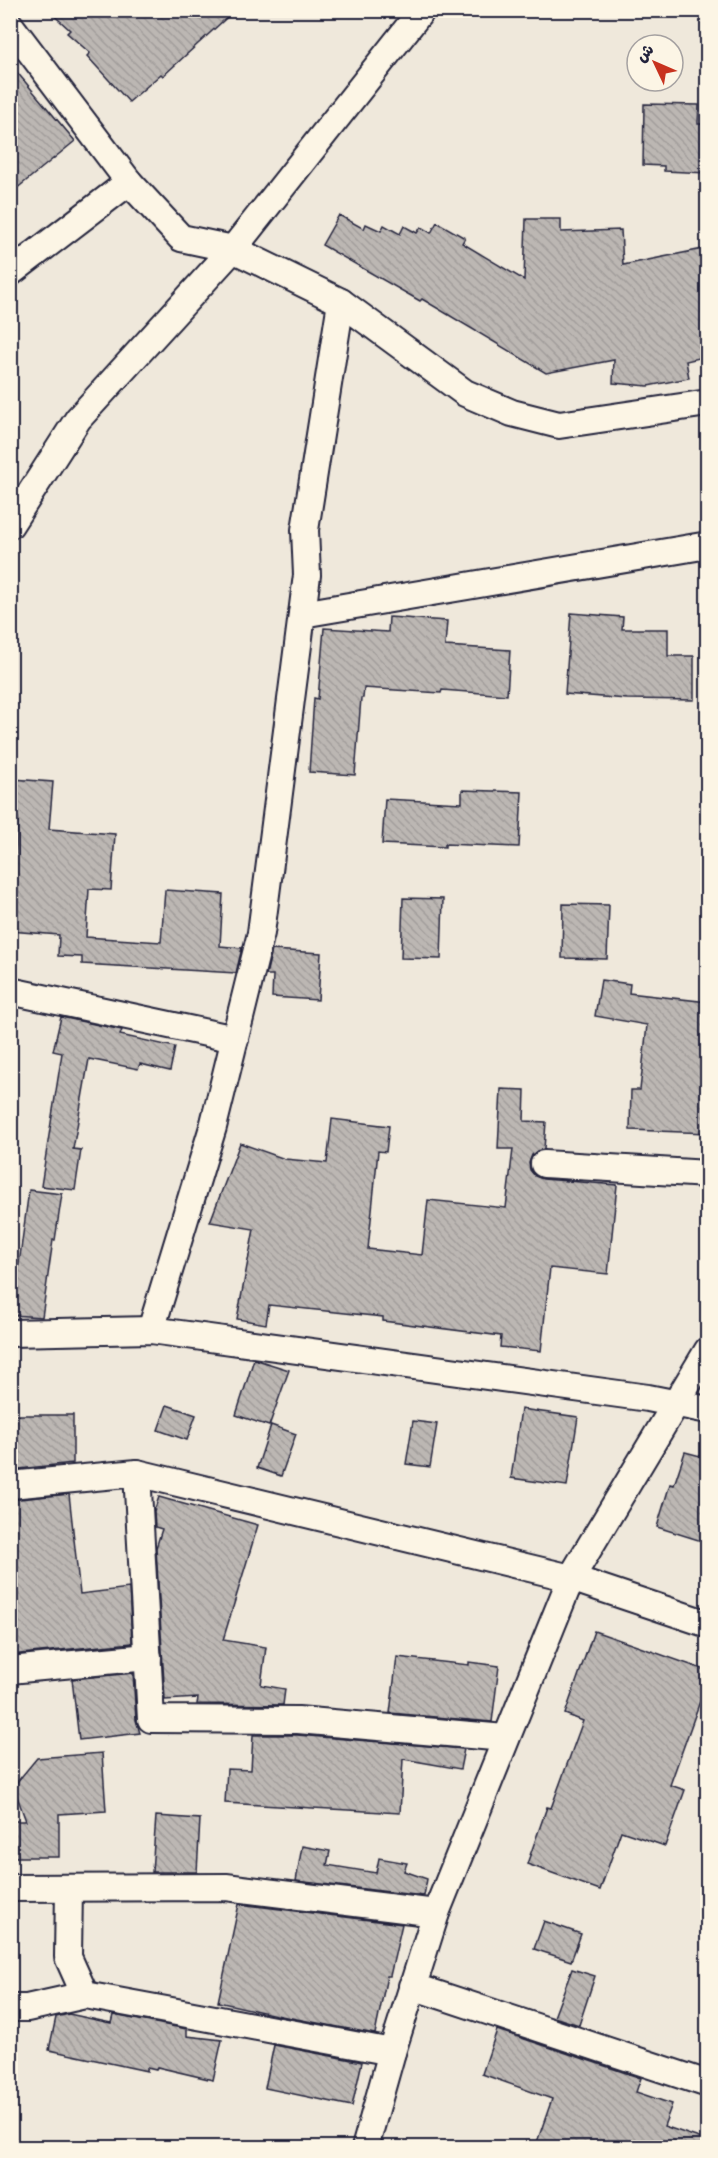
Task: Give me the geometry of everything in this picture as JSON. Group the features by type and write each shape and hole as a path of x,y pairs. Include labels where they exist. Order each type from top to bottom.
{"street":[{"path":"10,525 78,418 233,249 422,10"},
{"path":"10,25 129,182 181,238 233,249 341,302 465,393 512,413 559,425 708,403"},
{"path":"10,273 129,182"},
{"path":"151,1330 213,1127 261,933 307,575 306,530 341,302"},
{"path":"302,614 708,545"},
{"path":"10,991 235,1039"},
{"path":"544,1164 708,1174"},
{"path":"10,1333 151,1330 648,1398 708,1410"},
{"path":"365,2148 392,2052 436,1913 571,1578 708,1350"},
{"path":"137,1473 151,1719 298,1720 505,1738"},
{"path":"10,1485 137,1473 571,1578 708,1624"},
{"path":"10,1670 148,1657"},
{"path":"10,1888 226,1887 436,1913"},
{"path":"69,1888 68,1958 85,1995"},
{"path":"412,1986 708,2084"},
{"path":"10,2008 27,2008 85,1995 392,2052"}],"building":[{"path":"48,10 235,10 163,76 161,74 129,102 87,56 90,53 67,33 70,30"},
{"path":"10,64 75,141 10,194"},
{"path":"644,104 699,105 698,124 708,124 708,173 664,171 664,166 643,165"},
{"path":"339,215 364,229 366,224 381,231 384,225 400,234 404,226 417,233 421,227 431,233 437,222 465,238 462,243 524,280 526,219 561,219 561,232 621,230 623,265 708,248 708,356 686,361 689,378 648,386 613,383 614,360 546,373 422,299 420,301 322,245"},
{"path":"571,613 623,617 622,629 668,629 668,656 694,656 694,700 627,699 565,694"},
{"path":"389,617 447,621 445,646 510,650 507,695 442,690 441,693 364,688 363,698 361,698 355,775 309,772 314,698 318,699 324,628 388,632"},
{"path":"13,779 53,782 49,829 115,834 111,890 89,889 86,937 161,942 165,890 223,894 220,946 242,948 236,973 82,964 82,957 58,956 59,935 10,931 18,818 10,817"},
{"path":"462,790 522,792 519,847 382,844 385,799 462,803"},
{"path":"403,898 443,899 441,959 401,958"},
{"path":"563,904 609,905 607,959 562,958"},
{"path":"272,950 321,953 318,1000 272,997 273,975 266,975"},
{"path":"601,980 630,984 629,993 708,1002 708,1133 630,1130 631,1090 640,1090 647,1025 595,1016"},
{"path":"61,1017 122,1030 120,1035 175,1047 170,1071 140,1064 138,1069 89,1059 73,1149 81,1150 75,1190 41,1186 62,1053 53,1051"},
{"path":"501,1089 525,1090 524,1121 546,1122 544,1149 532,1155 529,1163 530,1170 535,1176 543,1179 617,1185 608,1274 550,1268 541,1351 500,1347 501,1336 383,1321 383,1317 269,1305 266,1324 237,1319 254,1229 210,1222 240,1143 285,1159 327,1163 332,1119 389,1126 386,1152 378,1151 368,1249 422,1255 428,1200 506,1208 513,1149 498,1149"},
{"path":"29,1190 62,1194 42,1317 12,1315"},
{"path":"254,1359 289,1370 269,1426 236,1415"},
{"path":"167,1405 196,1415 187,1440 158,1430"},
{"path":"521,1409 578,1417 567,1486 511,1478"},
{"path":"10,1415 73,1415 73,1463 10,1470"},
{"path":"413,1421 437,1424 430,1467 406,1464"},
{"path":"271,1425 296,1434 281,1476 257,1468"},
{"path":"685,1452 708,1458 708,1543 657,1527 670,1484 674,1485"},
{"path":"69,1494 80,1594 129,1588 132,1643 10,1655 10,1500"},
{"path":"159,1497 258,1525 223,1640 266,1647 261,1685 285,1689 283,1705 197,1704 198,1698 165,1700 156,1548 162,1529 155,1527 154,1511"},
{"path":"594,1631 708,1671 708,1679 670,1785 685,1790 665,1846 621,1831 600,1890 527,1864 547,1807 551,1808 583,1721 565,1714"},
{"path":"397,1657 499,1666 492,1722 390,1713"},
{"path":"133,1673 136,1720 140,1733 79,1740 72,1679"},
{"path":"253,1735 297,1735 464,1749 460,1769 403,1759 400,1813 225,1803 227,1769 251,1770"},
{"path":"102,1753 106,1811 59,1814 59,1857 15,1857 14,1821 26,1821 15,1791 17,1782 37,1758"},
{"path":"156,1816 200,1819 197,1872 152,1872"},
{"path":"302,1846 330,1851 327,1865 376,1873 379,1858 407,1863 404,1871 427,1879 424,1896 296,1881"},
{"path":"239,1904 402,1924 390,1976 387,1976 375,2034 218,2002"},
{"path":"544,1921 581,1934 571,1961 534,1949"},
{"path":"572,1969 595,1976 579,2025 554,2017"},
{"path":"69,2014 111,2023 113,2015 187,2029 187,2036 222,2040 213,2080 157,2067 156,2070 147,2068 147,2071 49,2050 56,2017"},
{"path":"497,2030 641,2078 636,2092 672,2104 664,2126 708,2141 708,2148 535,2148 552,2099 482,2074"},
{"path":"274,2045 362,2062 352,2106 265,2088"}]}
